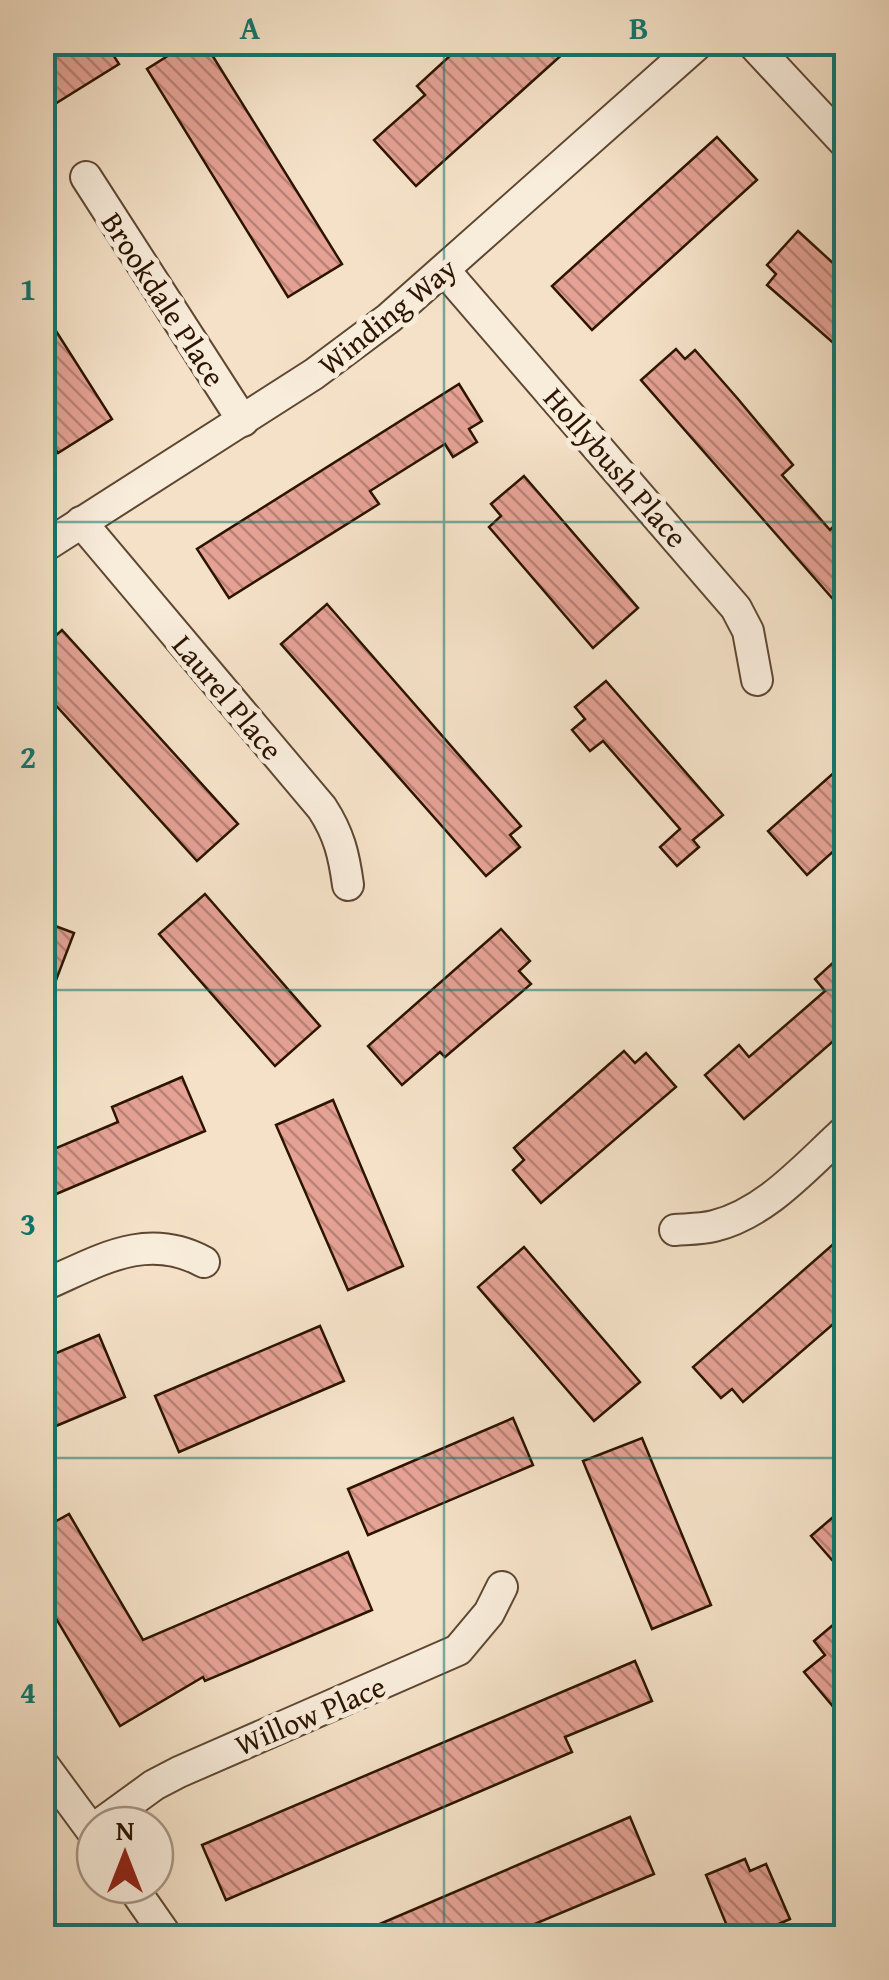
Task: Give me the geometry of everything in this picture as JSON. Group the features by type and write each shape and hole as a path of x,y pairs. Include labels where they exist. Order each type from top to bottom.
{"street":[{"name":"Winding Way","path":"42,548 314,374 445,271 700,42"},
{"path":"751,42 846,144"},
{"name":"Brookdale Place","path":"86,177 243,421"},
{"name":"Hollybush Place","path":"445,271 728,597 748,631 757,680"},
{"name":"Laurel Place","path":"81,522 322,808 344,853 348,886"},
{"path":"675,1230 712,1226 742,1216 767,1200 846,1130"},
{"path":"42,1286 114,1255 141,1248 163,1246 204,1262"},
{"name":"Willow Place","path":"128,1805 178,1772 458,1650 490,1613 502,1587"},
{"path":"42,1763 75,1805"},
{"path":"144,1905 168,1938"}],"building":[{"path":"42,42 105,42 119,64 42,112"},
{"path":"190,42 204,42 342,264 288,297 147,69"},
{"path":"465,42 576,42 416,186 374,140 425,95 417,86"},
{"path":"717,137 757,180 592,330 552,286"},
{"path":"798,231 846,275 846,354 767,285 776,274 767,265"},
{"path":"42,309 112,419 58,453 42,429"},
{"path":"676,349 685,359 695,350 738,399 793,465 782,475 830,530 846,514 846,614 641,380"},
{"path":"459,384 482,421 469,429 477,442 453,457 445,444 370,491 379,504 229,598 197,549"},
{"path":"524,476 638,608 593,648 489,527 501,516 491,504"},
{"path":"327,604 521,826 510,835 520,847 486,876 281,644"},
{"path":"62,630 238,824 197,861 42,690 42,648"},
{"path":"606,681 723,815 693,840 699,847 677,866 660,847 680,829 603,741 590,751 572,730 585,719 575,707"},
{"path":"846,762 846,840 807,875 768,831"},
{"path":"205,894 320,1026 275,1066 159,934"},
{"path":"42,921 74,933 45,1009 42,1008"},
{"path":"501,929 530,961 519,971 531,984 445,1057 440,1052 402,1085 368,1046"},
{"path":"846,951 846,1030 744,1119 705,1075 739,1045 749,1057 825,991 815,979"},
{"path":"624,1051 635,1063 646,1053 676,1087 541,1203 513,1170 524,1160 514,1148"},
{"path":"182,1077 205,1131 42,1200 42,1154 118,1122 112,1107"},
{"path":"333,1100 403,1266 348,1290 276,1125"},
{"path":"846,1233 846,1313 743,1402 732,1389 721,1398 693,1367"},
{"path":"524,1247 640,1382 594,1421 478,1287"},
{"path":"320,1326 344,1381 179,1452 155,1396"},
{"path":"99,1335 125,1397 56,1426 50,1411 42,1414 42,1359"},
{"path":"513,1418 533,1465 368,1535 348,1489"},
{"path":"642,1438 711,1605 652,1629 583,1461"},
{"path":"846,1506 846,1576 811,1536"},
{"path":"69,1514 143,1640 348,1552 372,1610 205,1681 203,1677 120,1726 42,1595 42,1529"},
{"path":"846,1614 846,1722 804,1672 825,1655 814,1641"},
{"path":"635,1661 652,1701 565,1737 572,1752 226,1900 202,1845"},
{"path":"630,1817 654,1874 501,1938 347,1938"},
{"path":"745,1859 750,1871 766,1864 790,1919 774,1926 779,1938 732,1938 706,1875"}]}
